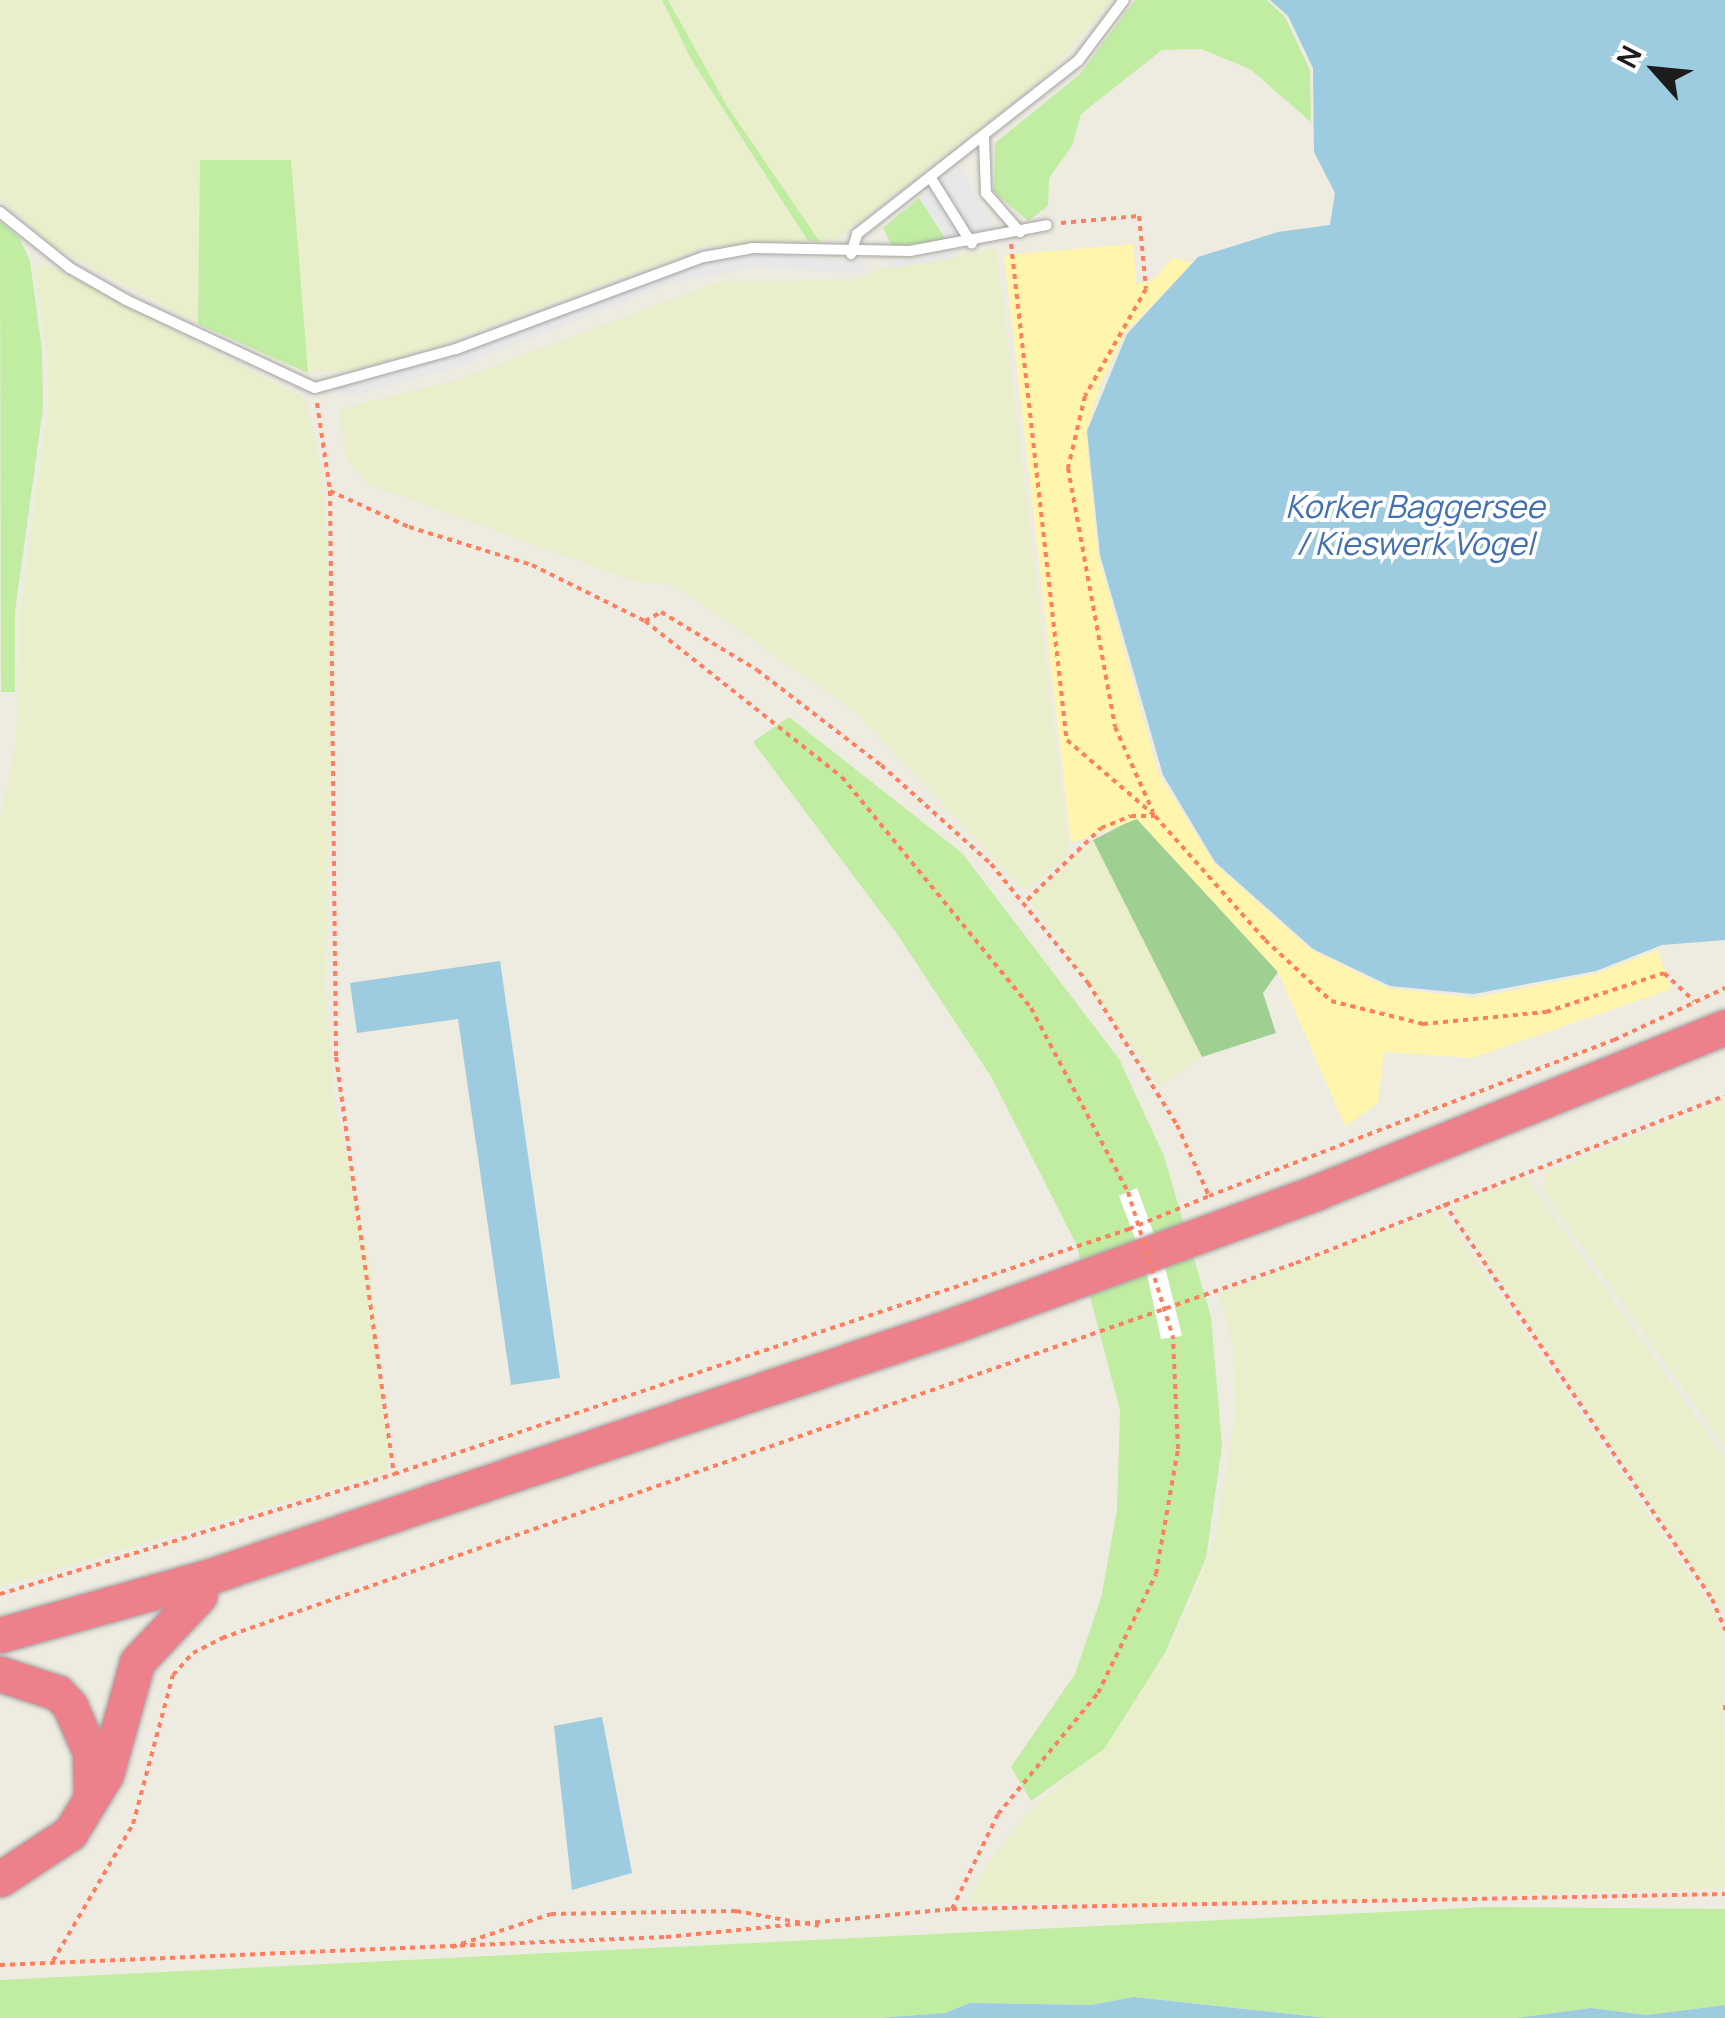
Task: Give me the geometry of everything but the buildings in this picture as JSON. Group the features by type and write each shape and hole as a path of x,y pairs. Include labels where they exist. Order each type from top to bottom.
{"highway":[{"path":"0,1634 208,1577 949,1327 1316,1192 1725,1027"},
{"path":"0,1650 198,1596 954,1347 1328,1209 1725,1050"},
{"path":"0,1879 51,1851 90,1804 106,1774 137,1662 198,1596"},
{"path":"0,1674 58,1693 70,1706 90,1752 90,1804"}],"lane":[{"path":"851,254 857,234 932,180 1078,61 1124,0"},
{"path":"984,137 986,193 1015,233"},
{"path":"932,180 972,244"},
{"path":"0,212 70,268 126,300 315,388 456,348 704,257 753,248 851,254 972,244 1047,225"}],"path":[{"path":"1047,225 1138,216 1146,288 1084,396 1068,468 1115,727 1156,816"},
{"path":"1015,233 1067,740 1156,816 1265,940 1331,1001 1423,1024 1546,1012 1664,973 1694,1001"},
{"path":"315,388 330,491 336,1057 394,1474"},
{"path":"330,491 409,527 532,565 645,620 842,777 924,871 1032,1008 1128,1192 1172,1337 1178,1450 1156,1574 1098,1694 998,1814 952,1909"},
{"path":"645,620 662,612 757,670 881,765 1026,901 1150,1078 1209,1196"},
{"path":"1026,901 1101,828 1131,816 1156,816"},
{"path":"0,1594 394,1474 1129,1229 1614,1040 1725,988"},
{"path":"53,1961 133,1824 173,1675 193,1653 1296,1262 1725,1096"},
{"path":"1444,1203 1712,1599 1725,1630"},
{"path":"0,1966 820,1927 952,1909 1725,1894"},
{"path":"452,1947 551,1914 736,1911 820,1927"}],"green space":[{"path":"0,0 662,0 691,59 808,241 707,246 428,349 352,370 308,373 290,160 201,161 198,324 54,247 0,198"},
{"path":"662,0 668,0 727,106 820,242 808,241 691,59"},
{"path":"668,0 1111,0 1049,73 838,238 820,242 727,106"},
{"path":"1135,0 1267,0 1285,17 1310,70 1311,122 1250,69 1201,49 1162,50 1081,114 1072,146 1049,178 1048,206 1028,221 994,192 995,143 1080,74"},
{"path":"200,160 291,160 308,373 198,324"},
{"path":"919,198 947,241 892,246 883,228"},
{"path":"0,222 19,237 30,261 42,351 43,408 15,611 15,692 1,692"},
{"path":"996,249 1069,855 1025,891 856,712 676,586 628,579 371,485 346,459 339,409 457,380 718,282 855,280 884,268"},
{"path":"46,264 306,399 321,468 334,639 325,986 334,1099 371,1272 389,1451 386,1472 0,1586 0,822 16,741 20,614 48,408 48,360 34,268"},
{"path":"789,717 962,853 1119,1059 1164,1156 1211,1317 1222,1446 1206,1558 1165,1653 1104,1749 1031,1801 1011,1767 1075,1674 1101,1598 1117,1510 1120,1410 1076,1244 992,1078 897,934 753,742"},
{"path":"1136,818 1278,972 1263,993 1276,1033 1202,1057 1093,840"},
{"path":"1093,840 1202,1057 1159,1085 1030,900"},
{"path":"1725,1101 1725,1447 1543,1191 1546,1172"},
{"path":"1525,1177 1725,1459 1725,1614 1455,1214 1456,1205"},
{"path":"1441,1210 1713,1610 1721,1631 1725,1888 1252,1903 969,1903 989,1862 1025,1816 1102,1746 1168,1651 1195,1593 1215,1540 1235,1419 1234,1349 1219,1294"},
{"path":"1487,1907 1725,1909 1725,2005 1647,2015 1591,2008 1516,2018 1327,2018 1134,1997 1091,2005 970,2003 945,2013 878,2018 0,2018 0,1980"}],"sand":[{"path":"1133,244 1136,283 1153,281 1172,258 1193,263 1125,333 1101,382 1086,432 1098,555 1158,773 1214,863 1310,949 1388,988 1474,998 1595,974 1658,950 1671,989 1472,1058 1384,1052 1378,1103 1345,1126 1278,972 1137,819 1071,843 1004,255"}],"shaded area":[{"path":"960,167 996,229 947,241 919,198"},
{"path":"955,252 956,258 889,269 888,263"},
{"path":"760,254 869,262 860,274 757,267 669,284 458,367 344,398 332,389 452,356 667,273"}],"water":[{"name":"Korker Baggersee / Kieswerk Vogel","path":"1270,0 1725,0 1725,940 1662,945 1596,971 1474,994 1390,986 1313,949 1215,862 1163,775 1100,555 1087,431 1127,334 1198,257 1278,232 1330,225 1335,193 1314,152 1313,68 1288,16"},
{"path":"500,961 560,1378 511,1385 458,1019 357,1033 350,983"},
{"path":"602,1717 632,1873 572,1890 554,1726"},
{"path":"1134,1997 1327,2018 878,2018 945,2013 970,2003 1091,2005"},
{"path":"1725,2005 1725,2018 1516,2018 1591,2008 1647,2015"}],"pier":[{"path":"1137,1188 1163,1259 1182,1336 1161,1339 1145,1265 1119,1196"}]}
